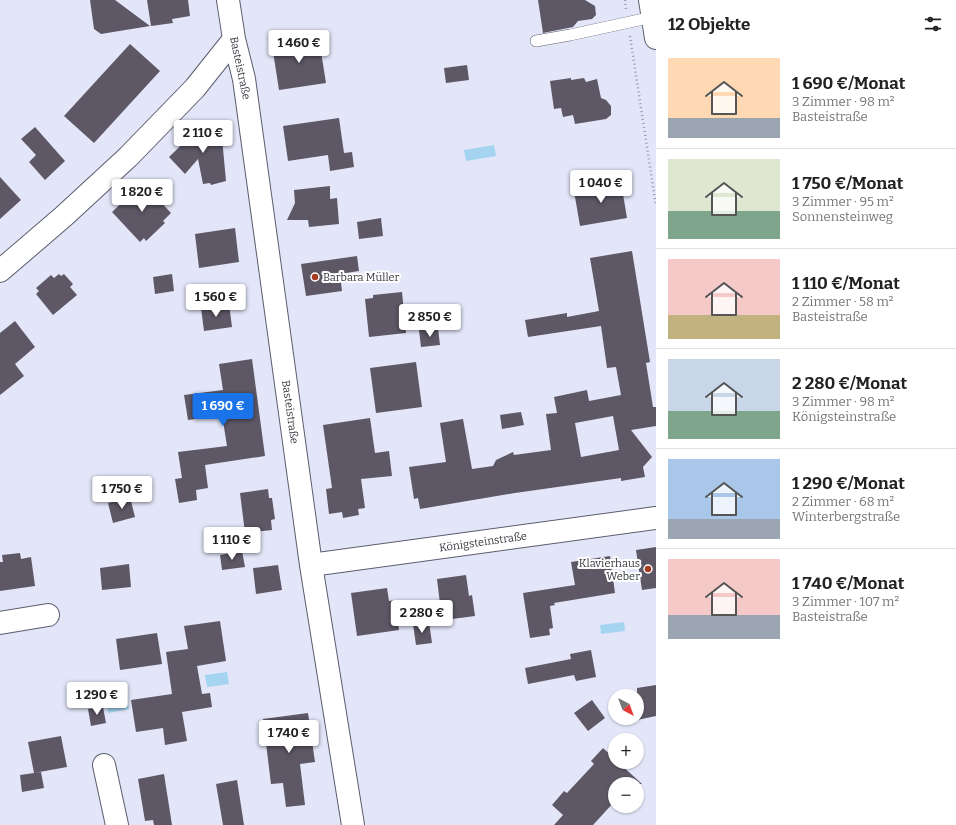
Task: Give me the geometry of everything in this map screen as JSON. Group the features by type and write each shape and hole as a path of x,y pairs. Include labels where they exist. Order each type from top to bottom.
{"street":[{"name":"Basteistraße","path":"228,0 234,39 244,78 311,565 353,825"},
{"path":"651,8 656,38"},
{"path":"0,271 64,216 128,156 195,88 234,39"},
{"name":"Königsteinstraße","path":"311,565 656,518"},
{"path":"0,623 48,615"},
{"path":"104,766 117,825"}],"lane":[{"path":"536,41 570,36 628,22 651,8"}],"path":[{"path":"625,0 656,206"}],"water":[{"path":"494,145 496,156 466,161 464,150"},
{"path":"624,622 625,631 601,634 600,625"},
{"path":"227,672 229,684 207,687 205,675"},
{"path":"127,698 129,709 108,713 106,702"}],"building":[{"path":"90,0 115,0 150,26 101,34 94,29"},
{"path":"147,0 188,0 190,16 172,19 173,23 151,26"},
{"path":"538,0 585,0 595,6 596,15 592,19 578,21 573,27 543,33"},
{"path":"319,39 326,83 279,90 272,45"},
{"path":"130,44 160,71 94,143 64,116"},
{"path":"467,65 469,80 446,83 444,68"},
{"path":"571,78 571,80 584,78 586,82 597,79 601,98 606,100 611,106 611,115 606,119 575,124 573,115 563,117 561,108 554,109 550,81"},
{"path":"339,118 344,153 352,152 354,167 330,171 328,155 288,161 283,126"},
{"path":"206,121 219,126 222,138 226,181 211,185 210,183 203,184 198,159 185,174 169,157"},
{"path":"35,127 65,161 45,180 29,162 36,155 21,139"},
{"path":"0,177 21,200 0,219"},
{"path":"621,182 627,218 580,226 574,191"},
{"path":"143,183 171,213 163,221 165,223 146,241 144,238 140,242 112,212"},
{"path":"330,186 330,199 337,198 339,224 309,227 308,220 287,220 295,203 294,190"},
{"path":"381,218 383,236 359,239 357,222"},
{"path":"235,228 239,262 199,268 195,234"},
{"path":"632,251 650,362 646,363 653,407 656,407 656,426 631,430 652,457 643,467 645,477 621,481 621,478 515,493 420,509 418,498 414,499 409,467 446,462 440,423 463,419 472,469 493,466 496,460 513,452 514,455 551,450 546,414 557,413 554,397 587,390 589,401 621,395 616,367 607,368 601,326 528,337 525,320 567,313 567,317 599,311 590,258","holes":["613,416 619,450 581,457 575,423"]},
{"path":"357,256 359,271 340,274 342,291 306,296 301,264"},
{"path":"59,274 61,276 64,274 73,284 70,287 77,295 53,315 36,294 39,291 36,288 51,275 54,278"},
{"path":"172,274 174,291 155,294 153,277"},
{"path":"402,292 406,333 369,337 365,299 373,298 373,295"},
{"path":"229,304 232,327 204,331 201,308"},
{"path":"15,321 35,347 15,364 24,376 0,395 0,333"},
{"path":"438,328 440,345 421,347 419,330"},
{"path":"252,359 265,456 205,465 208,488 196,490 197,500 179,503 175,479 182,478 178,452 227,446 222,415 188,420 184,395 223,390 219,364"},
{"path":"416,362 422,407 376,413 370,368"},
{"path":"521,412 524,425 502,429 500,415"},
{"path":"370,418 375,453 389,451 392,476 361,479 365,508 358,509 359,515 343,518 342,512 329,514 326,489 332,488 323,425"},
{"path":"268,489 269,498 272,498 275,519 271,520 272,530 245,533 240,493"},
{"path":"130,497 135,517 113,523 108,503"},
{"name":"Klavierhaus Weber","path":"656,547 656,588 642,590 636,550"},
{"path":"242,551 245,567 222,570 220,555"},
{"path":"20,553 21,559 31,557 35,586 0,591 0,562 3,562 2,555"},
{"path":"610,556 615,593 554,603 555,605 550,606 553,628 549,629 550,635 530,638 523,593 575,585 571,562"},
{"path":"129,564 131,587 102,590 100,568"},
{"path":"278,565 282,590 256,594 253,568"},
{"path":"466,575 469,596 472,595 475,616 437,621 435,605 440,604 437,579"},
{"path":"387,588 389,601 395,600 399,630 357,636 351,593"},
{"path":"220,621 226,661 197,666 202,694 210,693 212,707 182,712 187,741 165,745 163,728 136,732 131,700 172,694 166,652 188,649 184,626"},
{"path":"429,622 432,643 416,645 413,624"},
{"path":"157,633 162,664 120,670 116,639"},
{"path":"591,650 596,677 576,681 574,675 528,684 525,668 571,659 570,654"},
{"path":"656,685 656,716 644,719 644,689 637,688"},
{"path":"592,700 605,718 588,731 574,713"},
{"path":"103,707 106,723 91,726 88,709"},
{"path":"308,713 315,762 300,764 305,805 286,807 283,783 271,784 263,719"},
{"path":"61,736 67,767 34,773 28,742"},
{"path":"603,748 608,753 608,769 626,769 634,777 608,777 608,809 593,825 554,825 563,815 552,805 564,791 567,793 594,764 591,761"},
{"path":"41,772 44,788 22,792 20,775"},
{"path":"164,774 172,825 154,825 153,820 145,821 138,779"},
{"path":"237,780 244,825 223,825 216,784"}],"place":[{"name":"Barbara Müller","path":"315,277"},
{"name":"Klavierhaus Weber","path":"648,569"}]}
